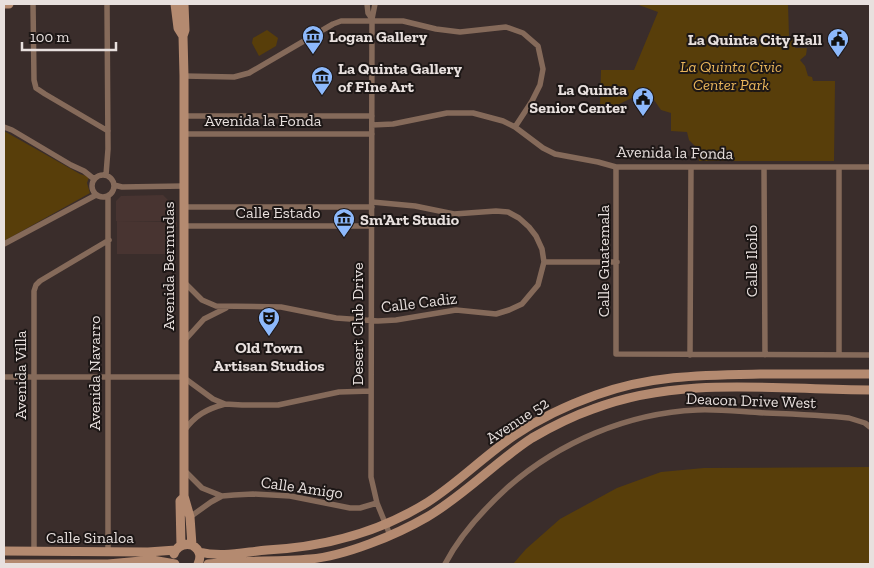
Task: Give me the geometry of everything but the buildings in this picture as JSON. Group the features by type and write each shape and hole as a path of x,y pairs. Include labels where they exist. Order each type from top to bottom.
{"main road":[{"path":"4,4 9,4"},
{"name":"Avenida Bermudas","path":"175,4 178,28 183,36"},
{"name":"Avenida Bermudas","path":"184,4 183,432 184,496 190,517 192,545"},
{"name":"Avenue 52","path":"199,552 211,555 224,555 314,546 343,539 385,523 426,503 454,484 514,436 543,418 573,403 627,385 659,378 696,375 870,374"},
{"name":"Avenue 52","path":"208,564 312,559 342,552 390,535 426,518 452,502 504,459 533,438 594,408 627,398 691,387 870,390"},
{"name":"Avenida Bermudas","path":"176,564 174,557 179,548 180,501 184,496"},
{"path":"192,545 199,552 200,559 198,564"},
{"name":"Calle Sinaloa","path":"4,551 148,552 192,545"},
{"name":"Calle Sinaloa","path":"4,564 108,564 152,560 176,564"}],"street":[{"path":"33,4 34,80 36,88 108,131"},
{"path":"106,175 108,131 107,4"},
{"name":"Desert Club Drive","path":"367,4 368,13 372,19"},
{"name":"Desert Club Drive","path":"374,4 372,19 371,477 377,503 390,535"},
{"path":"184,76 242,76 249,74 333,24 350,20 403,20 436,29 460,32 506,26 523,33 538,46 543,69 540,85 515,127"},
{"name":"Avenida la Fonda","path":"372,125 403,122 446,113 461,112 492,117 515,127 543,148 555,154 616,167 870,167"},
{"name":"Avenida la Fonda","path":"184,116 372,116"},
{"path":"4,127 84,171 94,179"},
{"name":"Avenida la Fonda","path":"184,134 372,134"},
{"name":"Calle Guatemala","path":"616,167 616,354 690,355"},
{"path":"691,167 690,355 870,355"},
{"name":"Calle Iloilo","path":"764,167 765,355"},
{"path":"839,167 839,355"},
{"path":"4,244 96,195 108,196 114,189 114,185 113,181 106,175 98,176 94,179 92,187 96,195"},
{"path":"114,185 122,187 184,186"},
{"name":"Avenida Navarro","path":"108,196 108,551"},
{"name":"Calle Estado","path":"183,207 372,205 415,206 454,214 508,212 519,218 536,236 542,249 544,262"},
{"name":"Calle Estado","path":"183,226 372,226"},
{"name":"Avenida Villa","path":"34,551 34,291 40,281 109,240"},
{"path":"544,262 617,262"},
{"name":"Calle Cadiz","path":"183,342 204,319 228,308 281,307 336,318 372,320 396,320 456,310 496,314 522,304 531,295 542,275 544,262"},
{"name":"Calle Cadiz","path":"183,282 208,304 228,308"},
{"path":"4,377 183,377 213,399 225,404"},
{"path":"183,432 197,416 213,407 225,404 274,405 339,392 371,391"},
{"name":"Deacon Drive West","path":"445,564 468,528 492,502 522,475 578,440 609,428 637,419 698,410 842,417 865,423 870,427"},
{"name":"Calle Amigo","path":"184,469 202,488 222,496"},
{"name":"Calle Amigo","path":"190,517 222,496 243,494 275,494 350,508 360,508 377,503"}],"shaded area":[{"path":"163,195 169,201 172,209 172,221 116,221 116,201 121,196"},
{"path":"117,221 177,222 177,227 172,227 172,254 117,254"}],"green space":[{"name":"La Quinta Civic Center Park","path":"636,4 788,4 789,36 796,41 795,48 807,48 806,55 800,60 805,66 808,76 812,77 813,81 835,81 834,161 699,161 698,149 689,140 687,132 671,131 671,113 661,110 652,97 634,97 615,106 600,105 601,70 634,70 658,12"},
{"path":"267,30 278,38 276,46 259,56 252,43 253,38"},
{"path":"4,131 80,174 89,177 87,183 90,193 4,241"},
{"path":"870,467 870,563 868,564 513,564 526,549 560,519 617,488 661,472 704,468"}],"place":[{"name":"Logan Gallery","path":"313,55"},
{"name":"La Quinta City Hall","path":"838,58"},
{"name":"La Quinta Gallery of FIne Art","path":"322,96"},
{"name":"La Quinta Senior Center","path":"643,117"},
{"name":"Sm'Art Studio","path":"344,238"},
{"name":"Old Town Artisan Studios","path":"269,337"}]}
